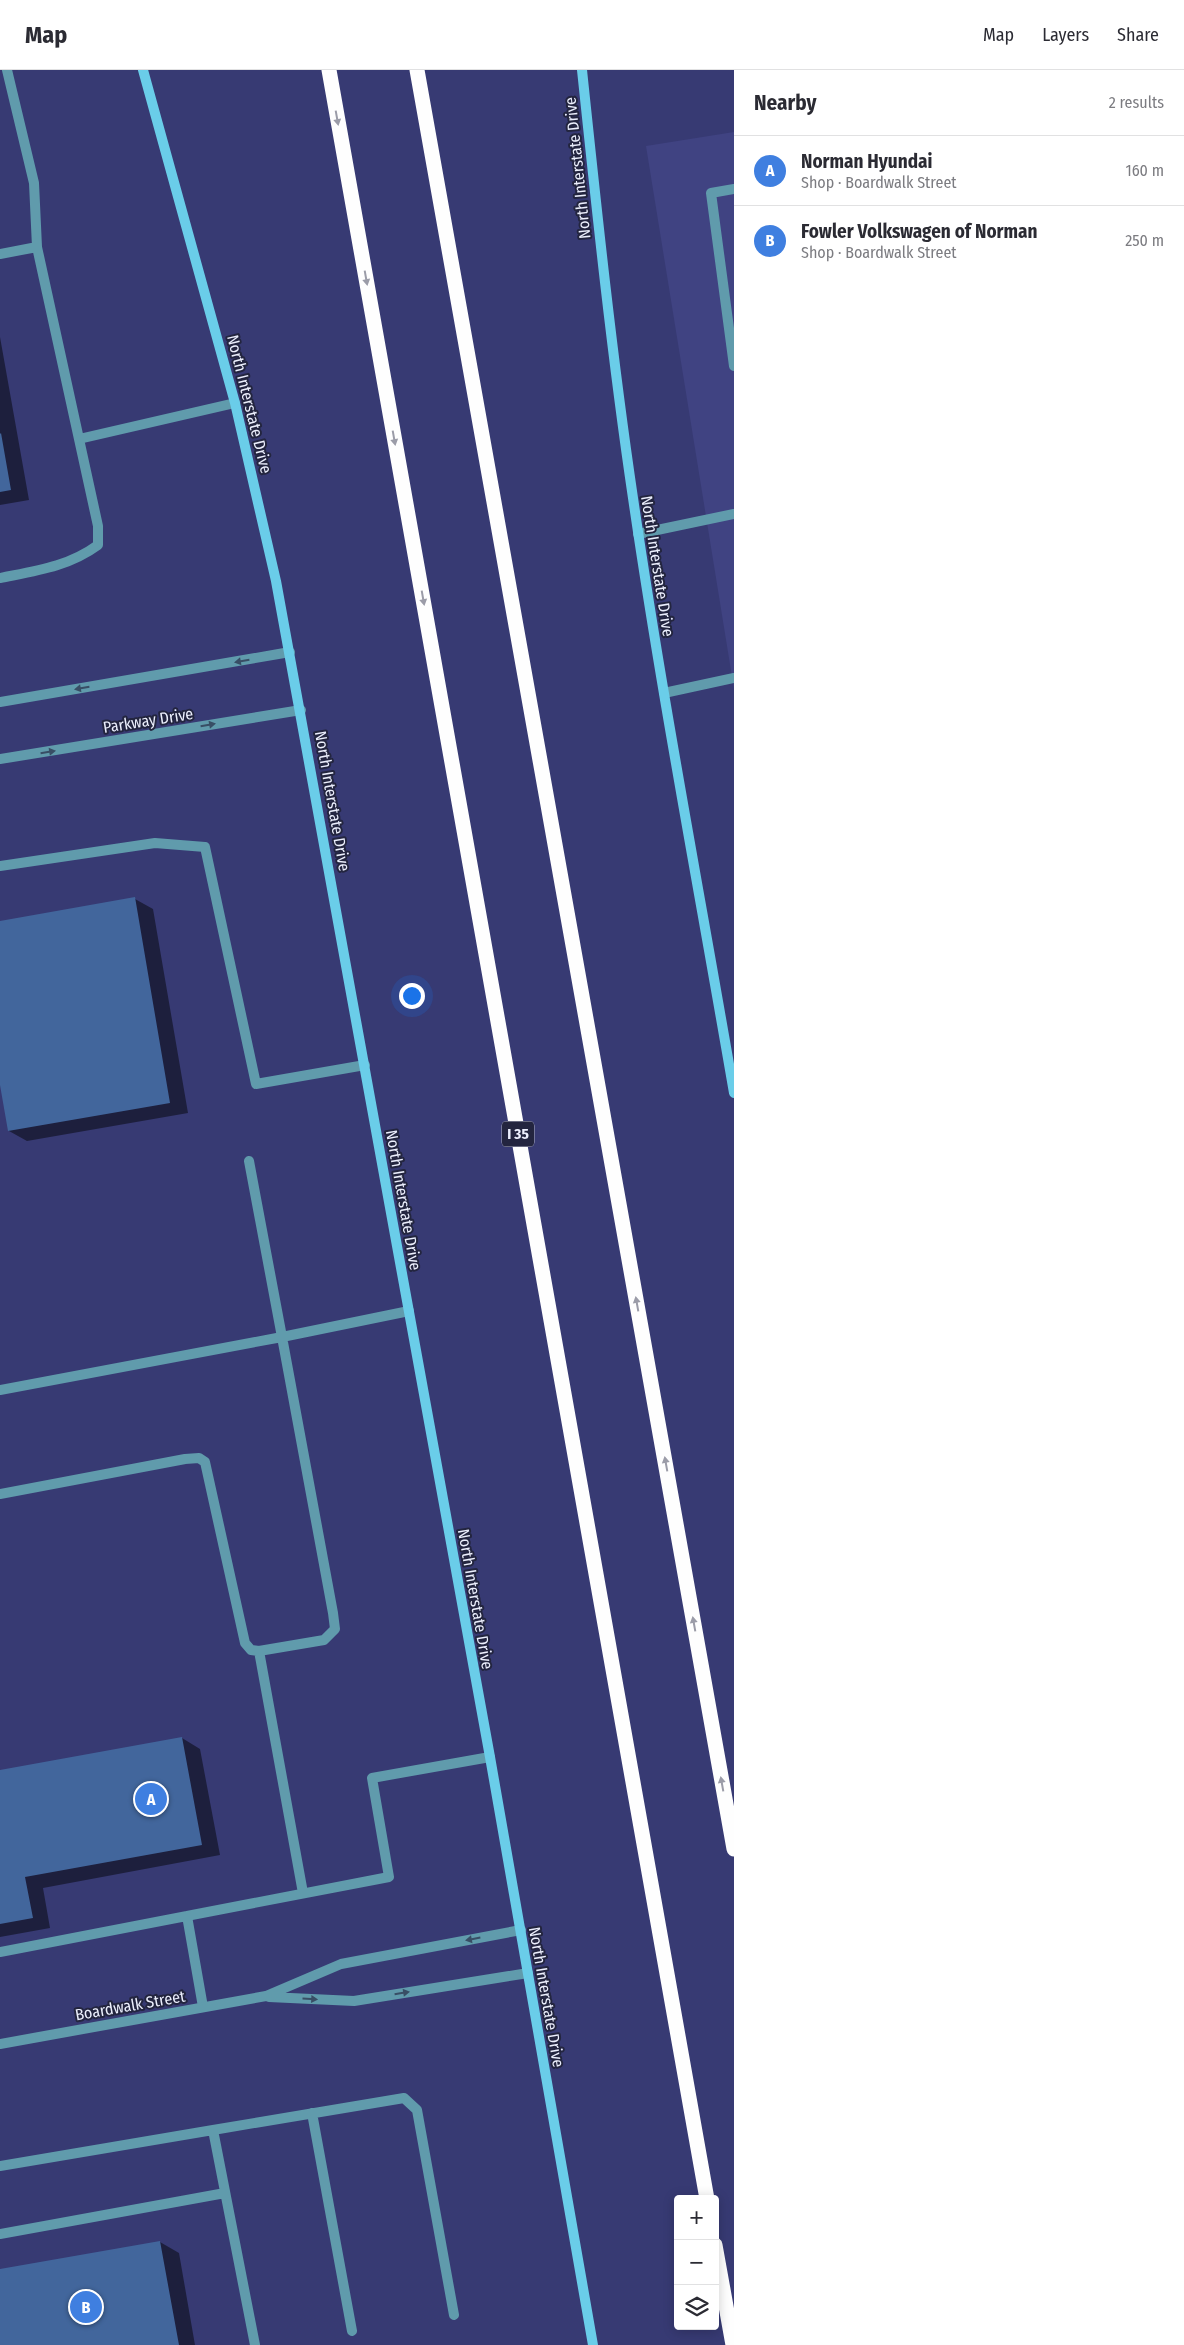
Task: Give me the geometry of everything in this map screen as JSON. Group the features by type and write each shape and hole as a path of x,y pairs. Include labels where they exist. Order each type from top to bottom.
{"highway":[{"name":"I 35","path":"329,70 706,2195"},
{"path":"417,70 734,1850"},
{"path":"719,2267 733,2345"}],"main road":[{"name":"North Interstate Drive","path":"143,70 235,403 290,652 521,1930 593,2345"},
{"name":"North Interstate Drive","path":"582,70 604,287 638,534 734,1093"}],"street":[{"path":"0,578 55,567 83,556 98,545 98,526 37,247 34,183 7,70"},
{"path":"734,189 711,193 734,366"},
{"path":"0,254 37,247"},
{"path":"79,439 235,403"},
{"path":"638,534 734,514"},
{"path":"0,702 290,652"},
{"path":"664,693 734,678"},
{"name":"Parkway Drive","path":"0,759 301,710"},
{"path":"0,866 155,843 205,848 256,1084 365,1065"},
{"path":"0,1494 185,1459 199,1458 205,1462 245,1643 251,1650 259,1651 324,1640 335,1629 249,1161"},
{"path":"0,1390 282,1338 409,1312"},
{"path":"259,1651 303,1893"},
{"path":"0,1952 389,1877 372,1778 490,1757"},
{"path":"187,1916 203,2008"},
{"name":"Boardwalk Street","path":"0,2044 266,1996 341,1964 521,1930"},
{"name":"Boardwalk Street","path":"266,1996 354,2001 528,1973"},
{"path":"0,2166 404,2098 417,2110 454,2314"},
{"path":"312,2113 352,2331"},
{"path":"213,2130 255,2345"},
{"path":"0,2234 225,2194"}],"shaded area":[{"path":"734,132 734,689 646,146"}],"building":[{"path":"0,434 11,490 0,492"},
{"path":"135,897 170,1103 8,1131 0,1085 0,921"},
{"path":"182,1737 202,1845 25,1877 33,1918 0,1924 0,1770"},
{"path":"160,2241 179,2345 0,2345 0,2269"}],"place":[{"name":"Norman Hyundai","path":"151,1799"},
{"name":"Fowler Volkswagen of Norman","path":"86,2307"}]}
